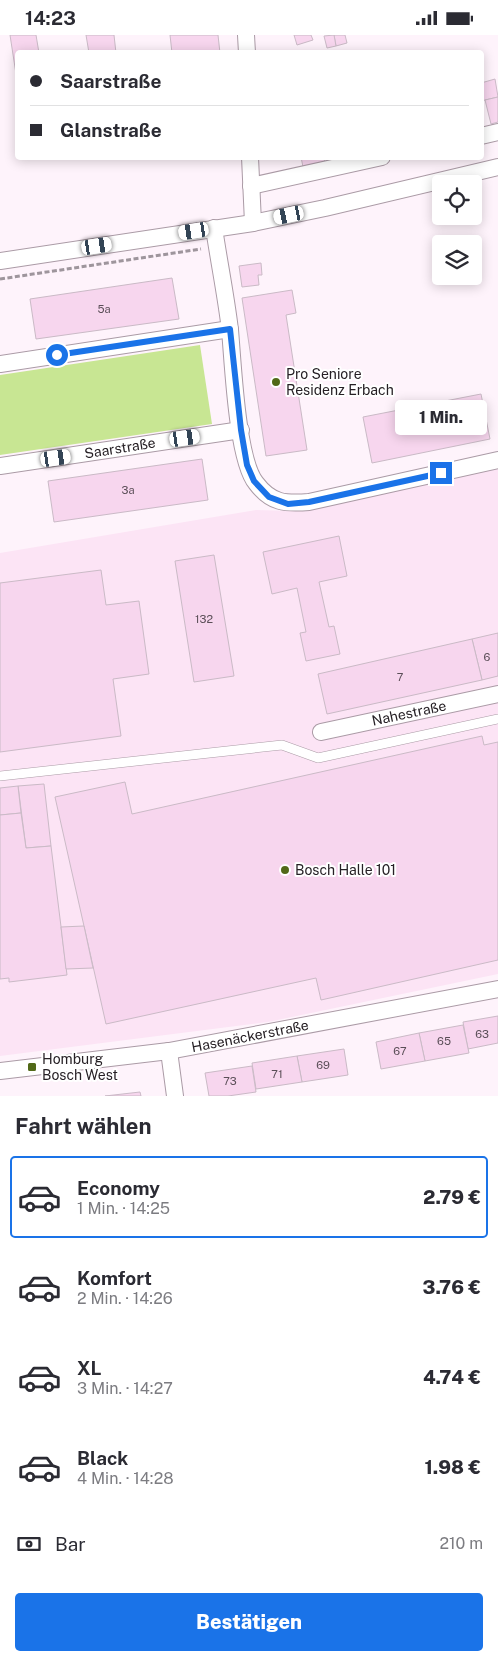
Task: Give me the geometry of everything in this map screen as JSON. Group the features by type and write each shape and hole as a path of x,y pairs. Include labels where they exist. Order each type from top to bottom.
{"street":[{"path":"246,35 247,50"},
{"path":"484,135 498,132"},
{"path":"250,160 253,223"},
{"path":"251,187 369,160"},
{"path":"0,261 253,223 498,167"},
{"path":"214,228 230,329 241,430 247,465 254,481 269,497 288,504 309,502 498,460"},
{"path":"0,364 230,329"},
{"name":"Saarstraße","path":"0,466 241,430"},
{"name":"Nahestraße","path":"321,732 498,694"},
{"name":"Hasenäckerstraße","path":"0,1071 168,1051 498,989"},
{"path":"168,1051 174,1096"}],"lane":[{"path":"0,776 282,745 318,758 498,719"}],"shaded area":[{"path":"498,468 498,974 268,1022 0,1056 0,553 256,510 293,511 348,502"}],"green space":[{"path":"200,345 212,424 0,455 0,375"}],"building":[{"path":"10,35 36,35 38,50 15,50 15,68"},
{"path":"86,35 114,35 116,50 88,50"},
{"path":"170,35 218,35 220,50 172,50"},
{"path":"294,35 311,35 313,40 297,45"},
{"path":"334,35 345,35 347,43 336,46"},
{"path":"334,35 336,46 327,48 324,36"},
{"path":"495,79 498,97 484,100 484,82"},
{"path":"498,97 498,122 491,124 485,100"},
{"path":"302,160 324,160 325,163 303,167"},
{"path":"261,263 262,275 258,275 259,285 242,287 239,266"},
{"path":"172,278 179,319 36,339 30,299"},
{"name":"Pro Seniore Residenz Erbach","path":"292,290 296,313 286,315 307,450 266,456 242,298"},
{"path":"481,394 490,439 372,463 363,417"},
{"path":"202,459 208,500 54,522 48,481"},
{"path":"339,536 347,576 319,582 329,627 334,626 340,654 306,661 300,633 306,632 297,588 272,594 263,552"},
{"path":"214,555 234,676 194,682 175,561"},
{"path":"101,570 106,605 139,601 149,674 113,679 121,736 0,752 0,583"},
{"path":"498,633 498,676 482,680 472,639"},
{"path":"472,639 482,680 327,714 318,674"},
{"name":"Bosch Halle 101","path":"482,736 484,745 498,742 498,960 321,1000 316,978 106,1024 55,797 125,782 132,814"},
{"path":"44,784 51,846 26,848 18,786"},
{"path":"18,786 21,813 0,815 0,788"},
{"path":"21,813 26,848 51,846 67,975 9,982 9,978 0,979 0,815"},
{"path":"84,926 93,968 66,969 61,927"},
{"path":"498,1016 498,1043 468,1049 463,1022"},
{"path":"463,1025 469,1053 425,1061 419,1033"},
{"path":"419,1033 425,1061 381,1069 376,1042"},
{"path":"344,1049 348,1075 302,1082 297,1056"},
{"path":"297,1056 302,1082 256,1089 252,1063"},
{"path":"252,1066 256,1092 228,1096 209,1096 205,1073"},
{"path":"140,1092 141,1096 105,1096"}],"place":[{"name":"Pro Seniore Residenz Erbach","path":"276,382"},
{"name":"Bosch Halle 101","path":"285,870"},
{"name":"Homburg Bosch West","path":"32,1067"}],"route":[{"path":"57,355 230,329 241,430 247,465 254,481 269,497 288,504 309,502 441,473"}]}
